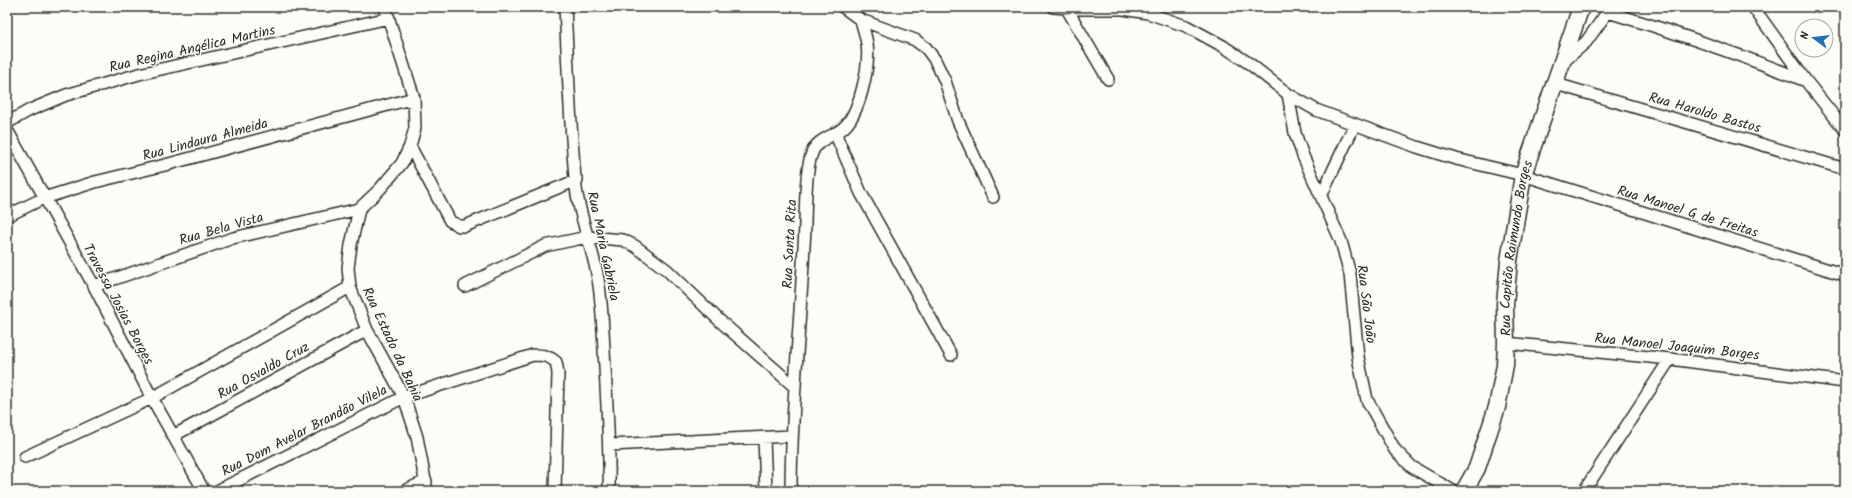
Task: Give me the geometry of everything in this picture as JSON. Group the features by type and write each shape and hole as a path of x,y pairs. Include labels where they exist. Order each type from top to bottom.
{"street":[{"path":"359,209 380,189 402,163 410,146 415,128 414,98 385,7"},
{"name":"Rua Maria Gabriela","path":"565,7 572,142 577,180 576,187 581,214 598,278 602,318 610,445 609,491"},
{"path":"844,7 861,20 915,40 926,48 935,60 945,81 958,121 993,197"},
{"path":"1053,7 1123,9 1148,13 1186,26 1224,46 1288,94 1316,110 1456,159 1523,175"},
{"name":"Rua Capitão Raimundo Borges","path":"1464,491 1477,468 1497,406 1506,343 1505,304 1509,261 1523,175 1564,61 1581,7"},
{"path":"1752,7 1806,81 1845,130"},
{"path":"1068,8 1108,79"},
{"path":"1564,61 1586,42 1610,10 1806,81"},
{"name":"Rua Regina Angélica Martins","path":"7,123 30,110 66,95 117,80 389,18"},
{"name":"Rua Santa Rita","path":"791,491 791,436 808,177 812,153 817,144 842,128 852,117 865,77 867,44 861,20"},
{"name":"Rua Haroldo Bastos","path":"1556,84 1845,169"},
{"name":"Rua São João","path":"1288,94 1295,133 1303,156 1341,240 1350,274 1358,357 1367,400 1395,450 1412,467 1453,491"},
{"name":"Rua Lindaura Almeida","path":"7,216 44,198 95,182 165,165 414,98"},
{"path":"1321,196 1355,124"},
{"name":"Travessa Josias Borges","path":"7,130 94,286 152,398 204,491"},
{"path":"834,133 861,193 951,355"},
{"path":"410,146 450,221 459,226 465,226 577,180"},
{"name":"Rua Manoel G de Freitas","path":"1523,175 1845,275"},
{"name":"Rua Bela Vista","path":"94,286 233,238 359,209"},
{"name":"Rua Estado da Bahia","path":"359,209 350,250 348,268 350,287 367,330 404,397 417,437 426,486"},
{"path":"465,286 545,246 587,237 623,240 636,246 667,270 720,321 795,387"},
{"path":"25,457 152,398 350,287"},
{"name":"Rua Osvaldo Cruz","path":"173,436 367,330"},
{"name":"Rua Manoel Joaquim Borges","path":"1506,343 1670,360 1845,382"},
{"name":"Rua Dom Avelar Brandão Vilela","path":"217,491 404,397 533,355 543,355 550,357 556,362 558,373 555,491"},
{"path":"1584,491 1670,360"},
{"path":"610,445 791,436"},
{"path":"764,438 766,491"},
{"path":"404,491 426,486"}]}
